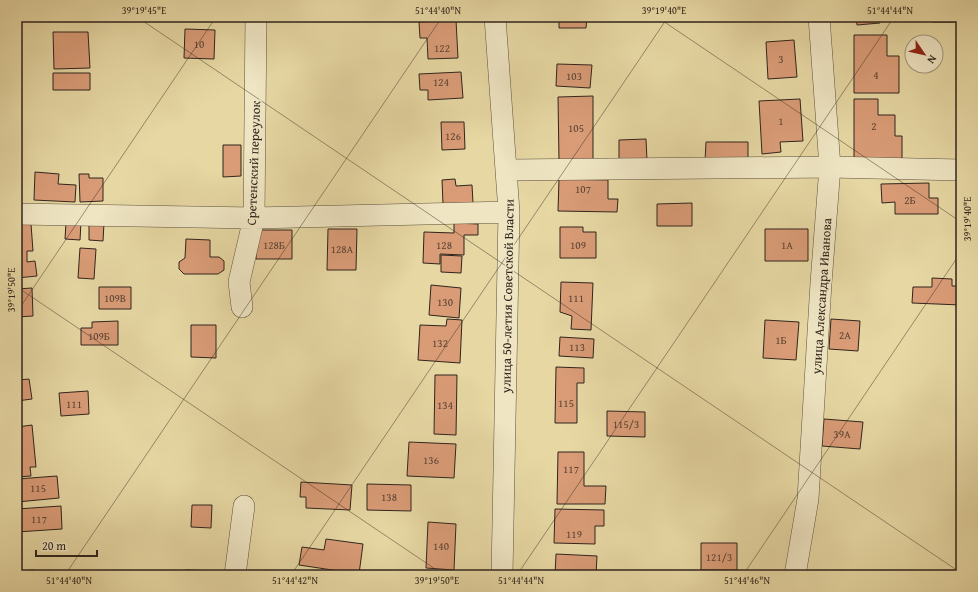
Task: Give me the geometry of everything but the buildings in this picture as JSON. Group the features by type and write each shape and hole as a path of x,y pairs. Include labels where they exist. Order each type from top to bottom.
{"street":[{"name":"Сретенский переулок","path":"242,307 239,282 254,218 256,17"},
{"name":"улица 50-летия Советской Власти","path":"495,17 509,212 502,575"},
{"name":"улица Александра Иванова","path":"795,575 808,499 830,167 819,17"},
{"path":"506,170 830,167 961,170"},
{"path":"17,214 254,218 509,212"},
{"path":"235,575 244,506"}]}
